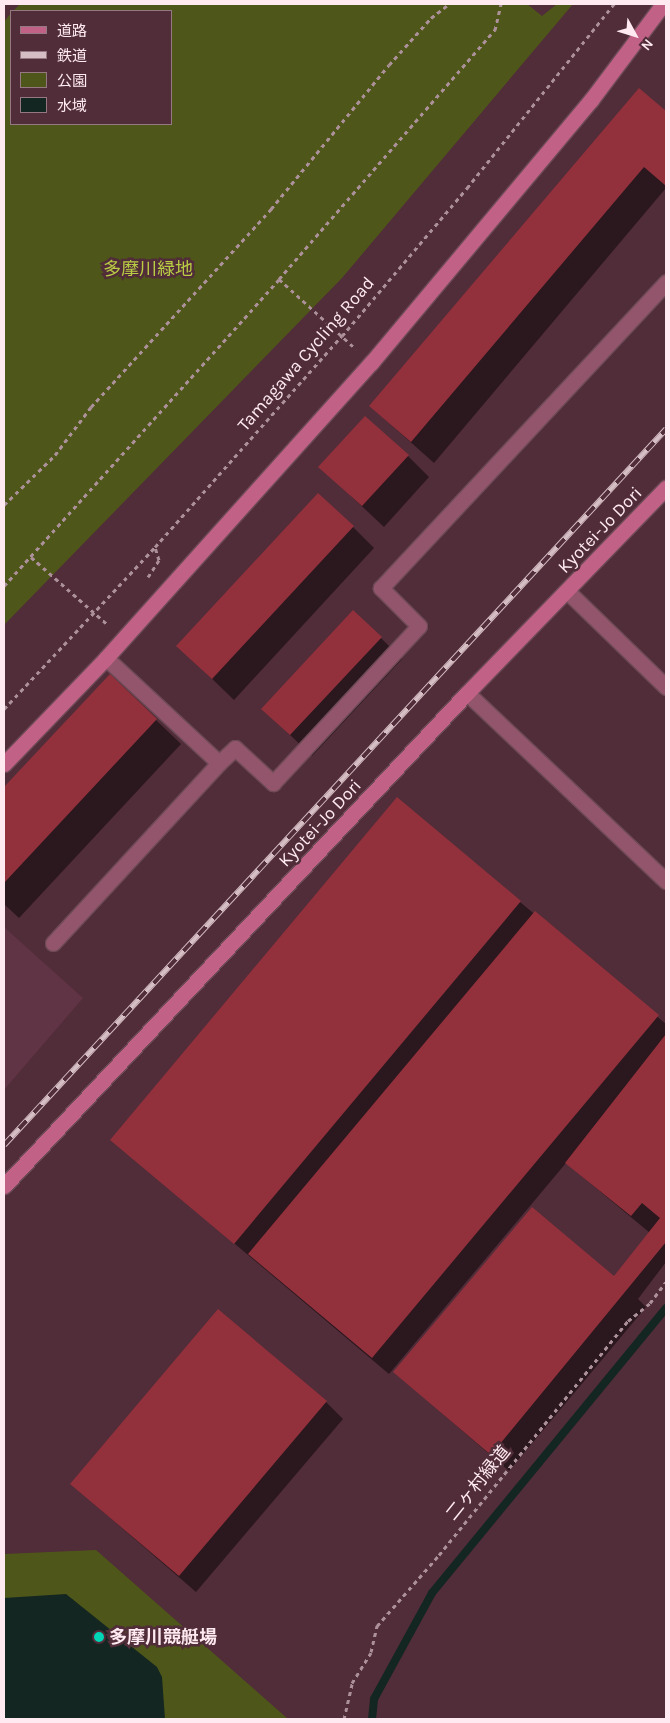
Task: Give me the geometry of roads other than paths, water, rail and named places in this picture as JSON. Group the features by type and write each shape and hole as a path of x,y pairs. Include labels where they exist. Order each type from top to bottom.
{"street":[{"path":"4,764 106,658 371,363 591,100 663,4"},
{"path":"53,943 235,748 273,783 419,626 381,588 666,282"},
{"name":"Kyotei-Jo Dori","path":"4,1186 467,693 666,488"},
{"path":"567,591 666,687"},
{"path":"106,658 219,763"},
{"path":"467,693 666,882"}],"water":[{"path":"66,1594 157,1667 162,1677 165,1719 4,1719 4,1598"}],"waterway":[{"path":"372,1719 374,1699 432,1593 666,1308"}],"railway":[{"path":"4,1145 666,429"}],"place":[{"name":"多摩川競艇場","path":"99,1637"}],"park label":[{"name":"多摩川緑地","path":"148,269"}]}
